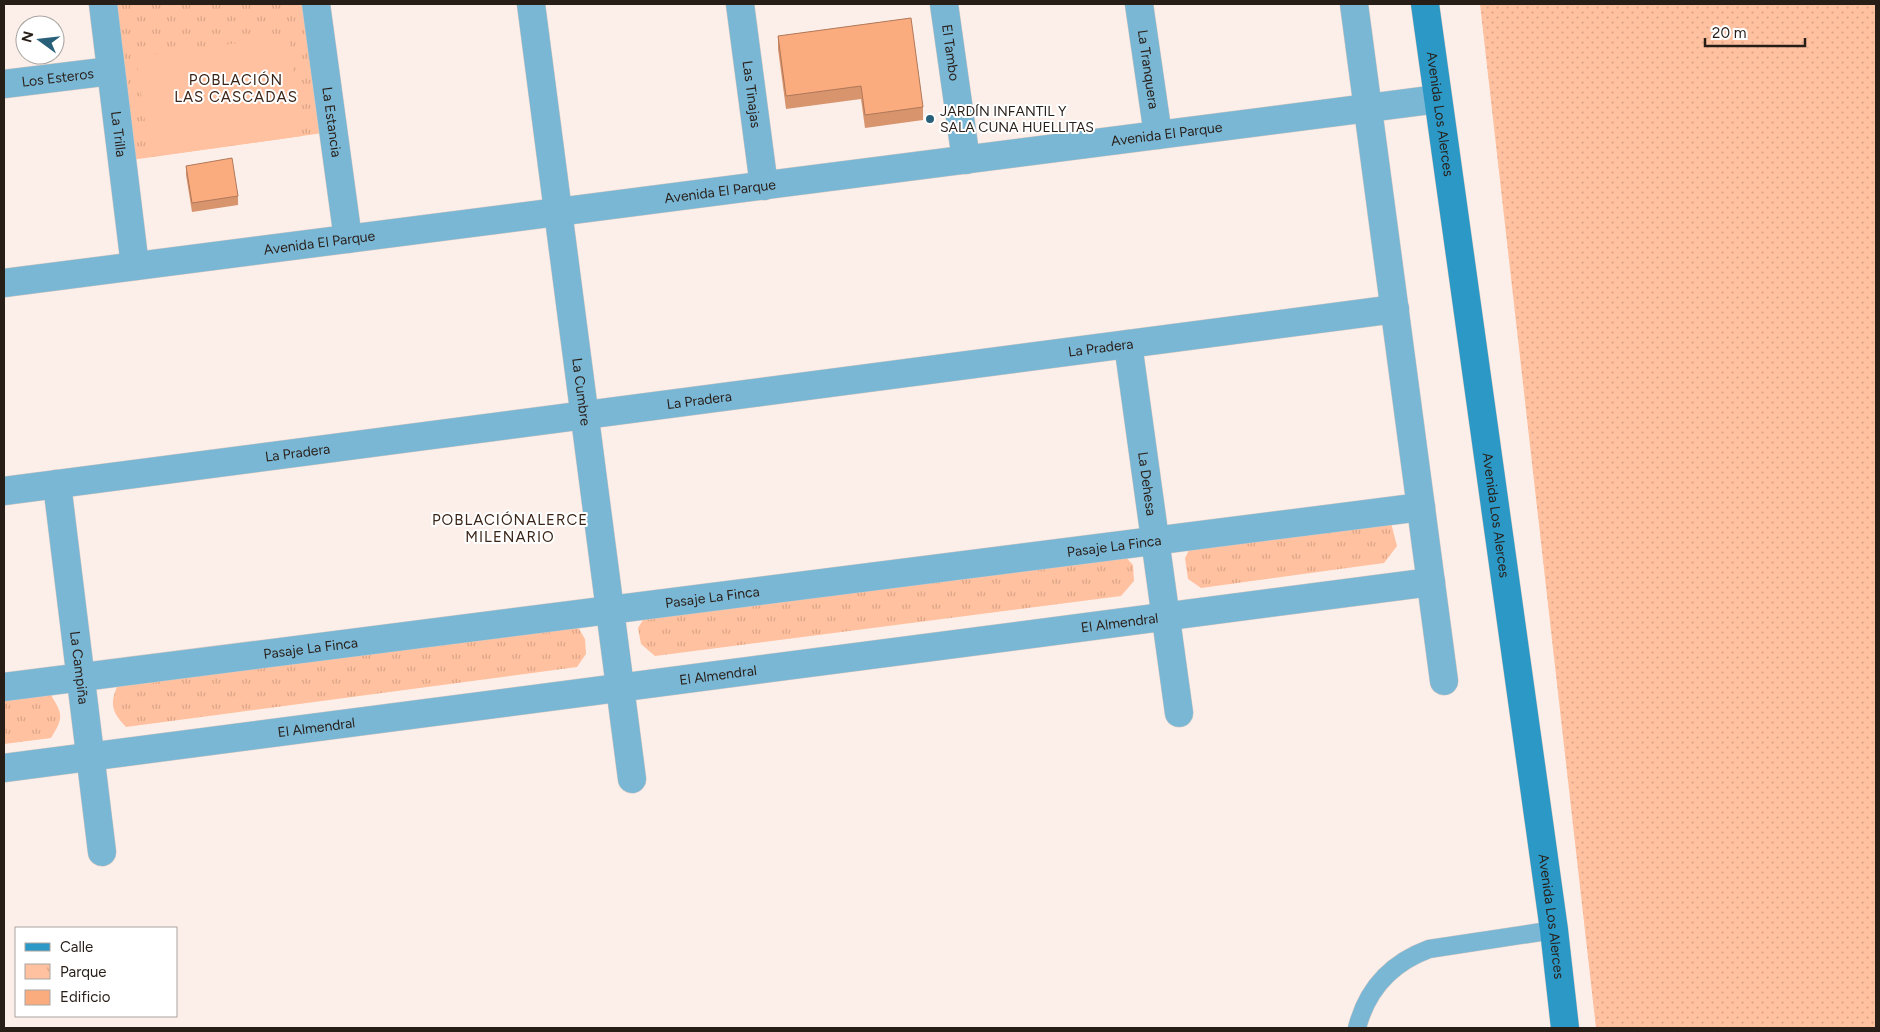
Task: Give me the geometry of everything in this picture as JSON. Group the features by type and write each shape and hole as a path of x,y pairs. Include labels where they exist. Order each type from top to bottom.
{"main road":[{"name":"Avenida Los Alerces","path":"1425,4 1554,930 1565,1028"}],"street":[{"name":"La Trilla","path":"103,4 135,266"},
{"name":"La Estancia","path":"316,4 348,239"},
{"name":"La Cumbre","path":"531,4 632,779"},
{"name":"Las Tinajas","path":"740,4 764,186"},
{"name":"El Tambo","path":"944,4 966,160"},
{"name":"La Tranquera","path":"1139,4 1158,135"},
{"path":"1354,4 1444,681"},
{"name":"Los Esteros","path":"4,84 111,72"},
{"name":"Avenida El Parque","path":"4,283 1438,99"},
{"name":"La Pradera","path":"4,491 1395,309"},
{"name":"La Dehesa","path":"1128,344 1180,713"},
{"name":"La Campiña","path":"57,484 102,852"},
{"name":"Pasaje La Finca","path":"4,687 1421,506"},
{"name":"El Almendral","path":"4,768 1431,582"}],"lane":[{"path":"1357,1028 1363,1010 1382,978 1396,965 1412,956 1429,949 1554,930"}],"green space":[{"path":"111,4 306,4 323,133 131,160"},
{"path":"1480,4 1876,4 1876,1028 1596,1028"},
{"path":"289,36 302,136 150,157 136,57"},
{"path":"1390,519 1397,546 1384,563 1201,588 1188,579 1185,558 1192,544"},
{"path":"1121,552 1133,565 1134,581 1121,596 655,656 641,644 638,628 648,612"},
{"path":"575,622 585,639 586,654 577,667 126,727 117,716 113,706 119,682"},
{"path":"49,692 57,705 60,715 51,738 4,744 4,697"}],"building":[{"path":"911,18 923,107 865,115 861,86 786,96 778,36"},
{"path":"232,158 238,196 192,203 186,166"}],"place":[{"name":"JARDÍN INFANTIL Y SALA CUNA HUELLITAS","path":"930,119"}],"district":[{"name":"POBLACIÓN LAS CASCADAS","path":"236,88"},
{"name":"POBLACIÓNALERCE MILENARIO","path":"510,528"}]}
